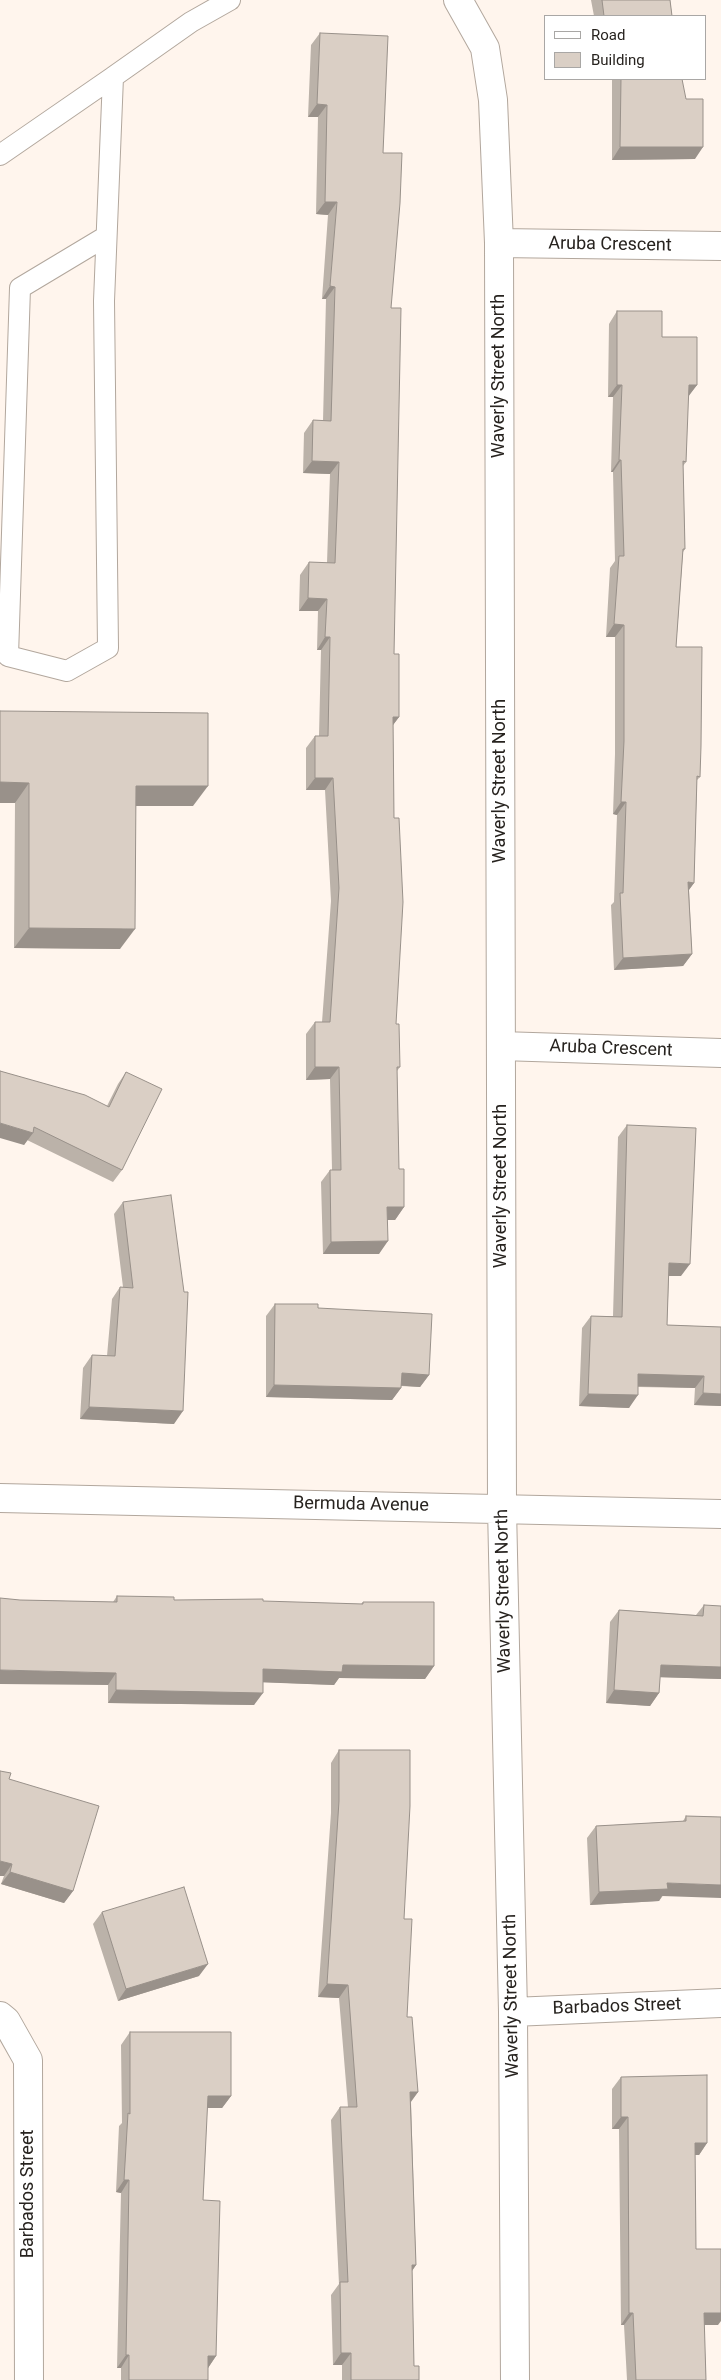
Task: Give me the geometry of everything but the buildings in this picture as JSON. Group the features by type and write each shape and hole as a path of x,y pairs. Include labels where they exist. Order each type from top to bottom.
{"street":[{"name":"Waverly Street North","path":"458,0 485,48 493,100 499,243 502,1508 513,2012 515,2380"},
{"name":"Aruba Crescent","path":"499,243 721,246"},
{"name":"Aruba Crescent","path":"501,1046 721,1053"},
{"name":"Bermuda Avenue","path":"0,1498 721,1514"},
{"name":"Barbados Street","path":"513,2012 721,2003"},
{"name":"Barbados Street","path":"0,2016 6,2021 28,2060 29,2380"}],"lane":[{"path":"0,155 191,22 230,0"},
{"path":"105,237 20,288 8,656 67,670 108,648 104,301 112,76"}]}
